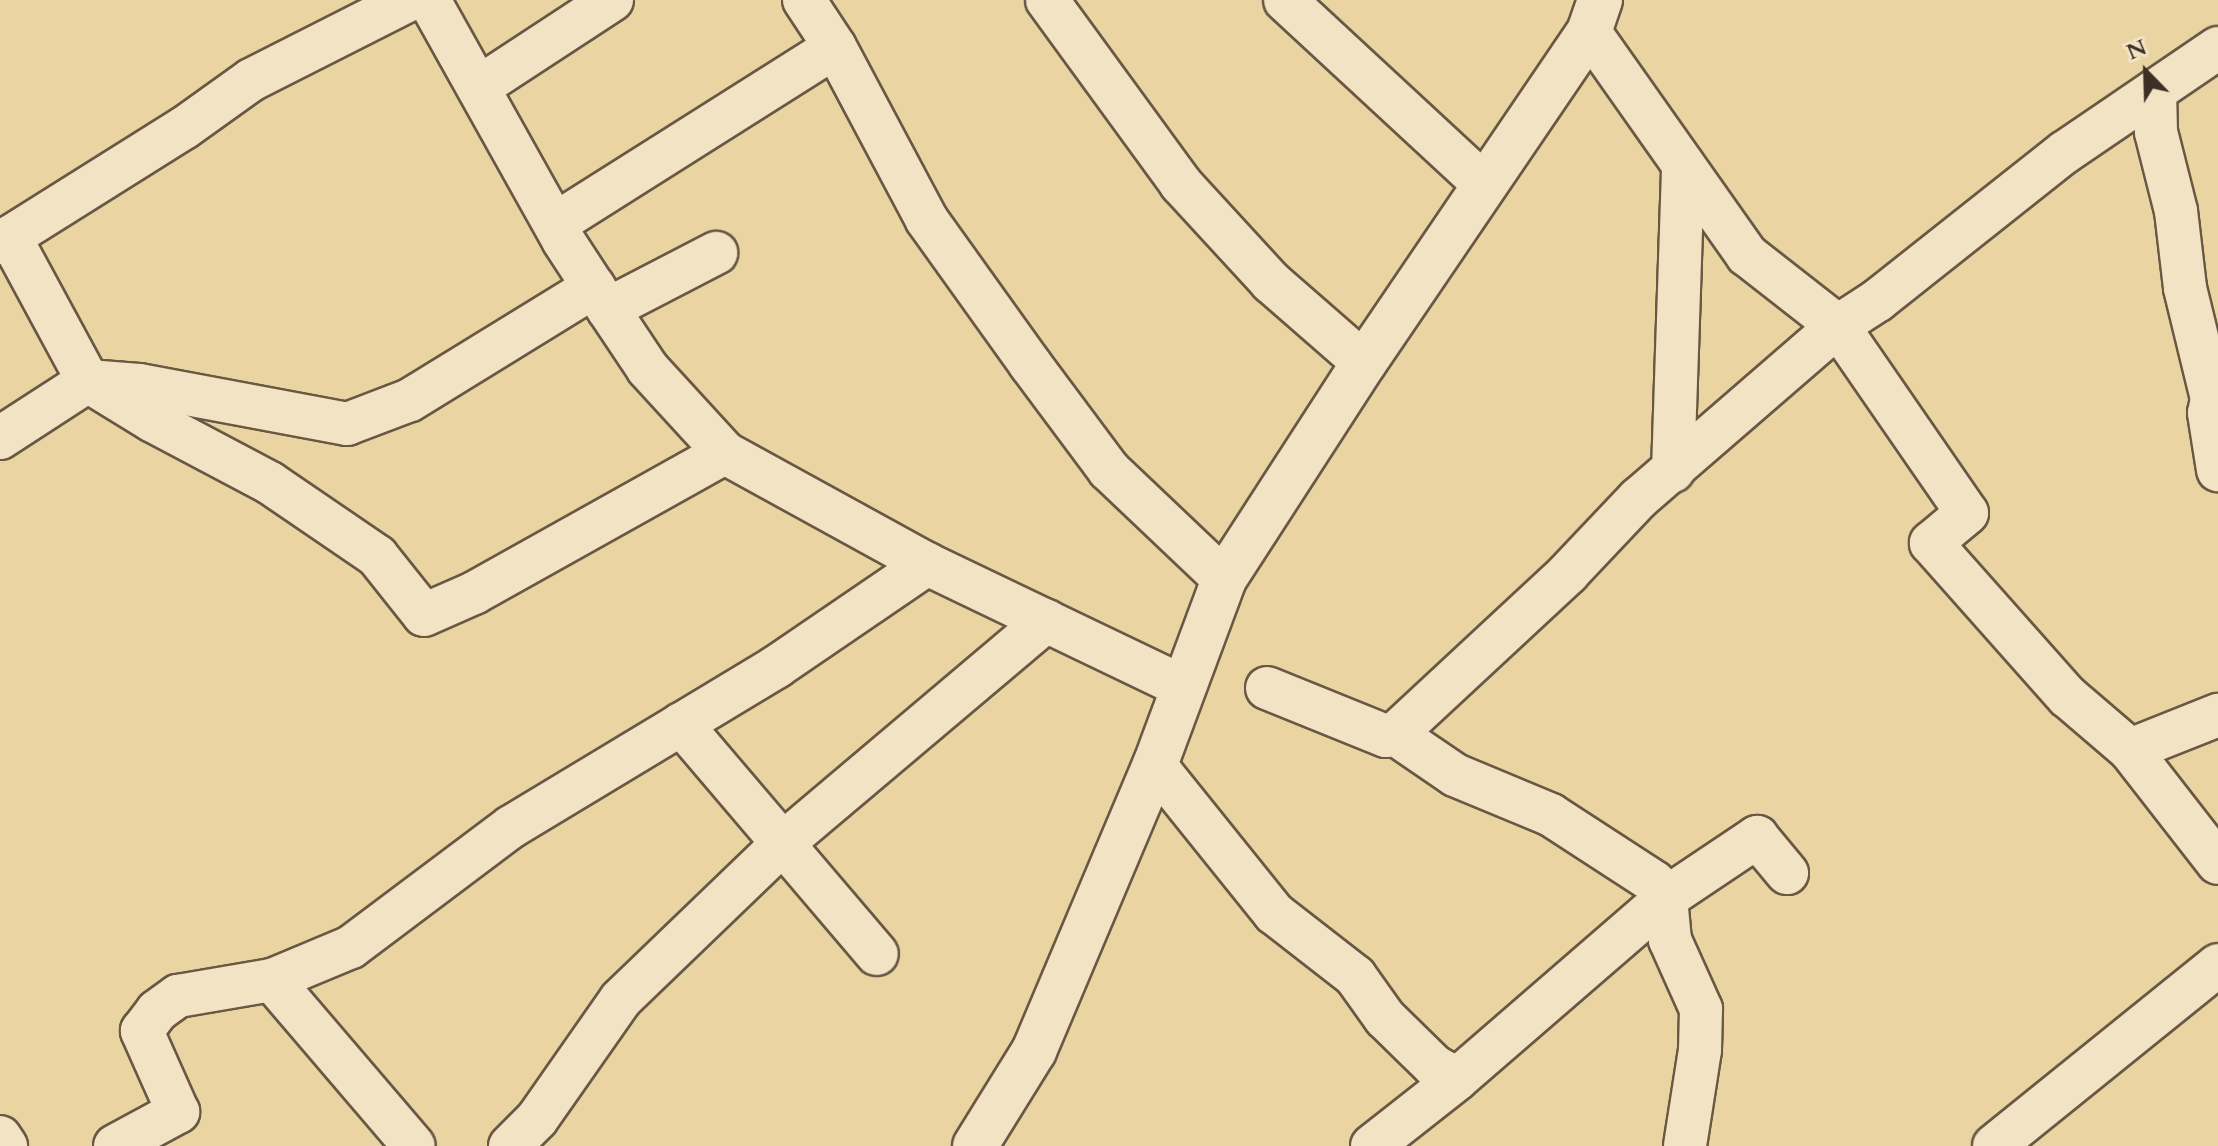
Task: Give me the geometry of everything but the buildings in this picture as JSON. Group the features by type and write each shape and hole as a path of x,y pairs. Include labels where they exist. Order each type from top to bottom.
{"street":[{"path":"409,0 251,80 184,128 5,240 88,381 153,421 270,483 377,556 424,615 474,593 725,453"},
{"path":"429,0 555,224 601,298 648,369 725,453 927,564 1184,687"},
{"path":"479,87 612,0"},
{"path":"804,0 835,47 927,220 1030,364 1109,470 1224,579"},
{"path":"1047,0 1181,184 1271,282 1364,363"},
{"path":"1285,0 1485,185"},
{"path":"975,1146 1034,1051 1155,765 1224,579 1595,15 1683,165 1747,255 1838,326 1967,513 1931,543 2067,696 2130,750 2218,863"},
{"path":"555,224 835,47"},
{"path":"1267,688 1386,736 1395,734 1568,573 1638,499 1838,326 1878,300 2065,152 2218,48"},
{"path":"2155,91 2156,132 2176,211 2185,288 2212,399 2218,470"},
{"path":"1673,471 1683,165"},
{"path":"0,438 88,381 139,385 347,424 410,400 601,298 716,253"},
{"path":"115,1146 178,1112 142,1031 157,1011 178,996 272,980 351,947 511,827 776,667 927,564"},
{"path":"510,1146 537,1119 621,999 782,844 1046,621"},
{"path":"2130,750 2218,715"},
{"path":"681,724 877,954"},
{"path":"1395,734 1468,782 1551,815 1654,882 1666,898 1670,940 1701,1009 1700,1050 1685,1146"},
{"path":"1155,765 1274,913 1355,976 1385,1018 1434,1066 1457,1079"},
{"path":"1372,1146 1457,1079 1666,898 1757,837 1787,873"},
{"path":"1994,1146 2217,967"},
{"path":"272,980 414,1146"},
{"path":"0,1137 6,1146"}]}
